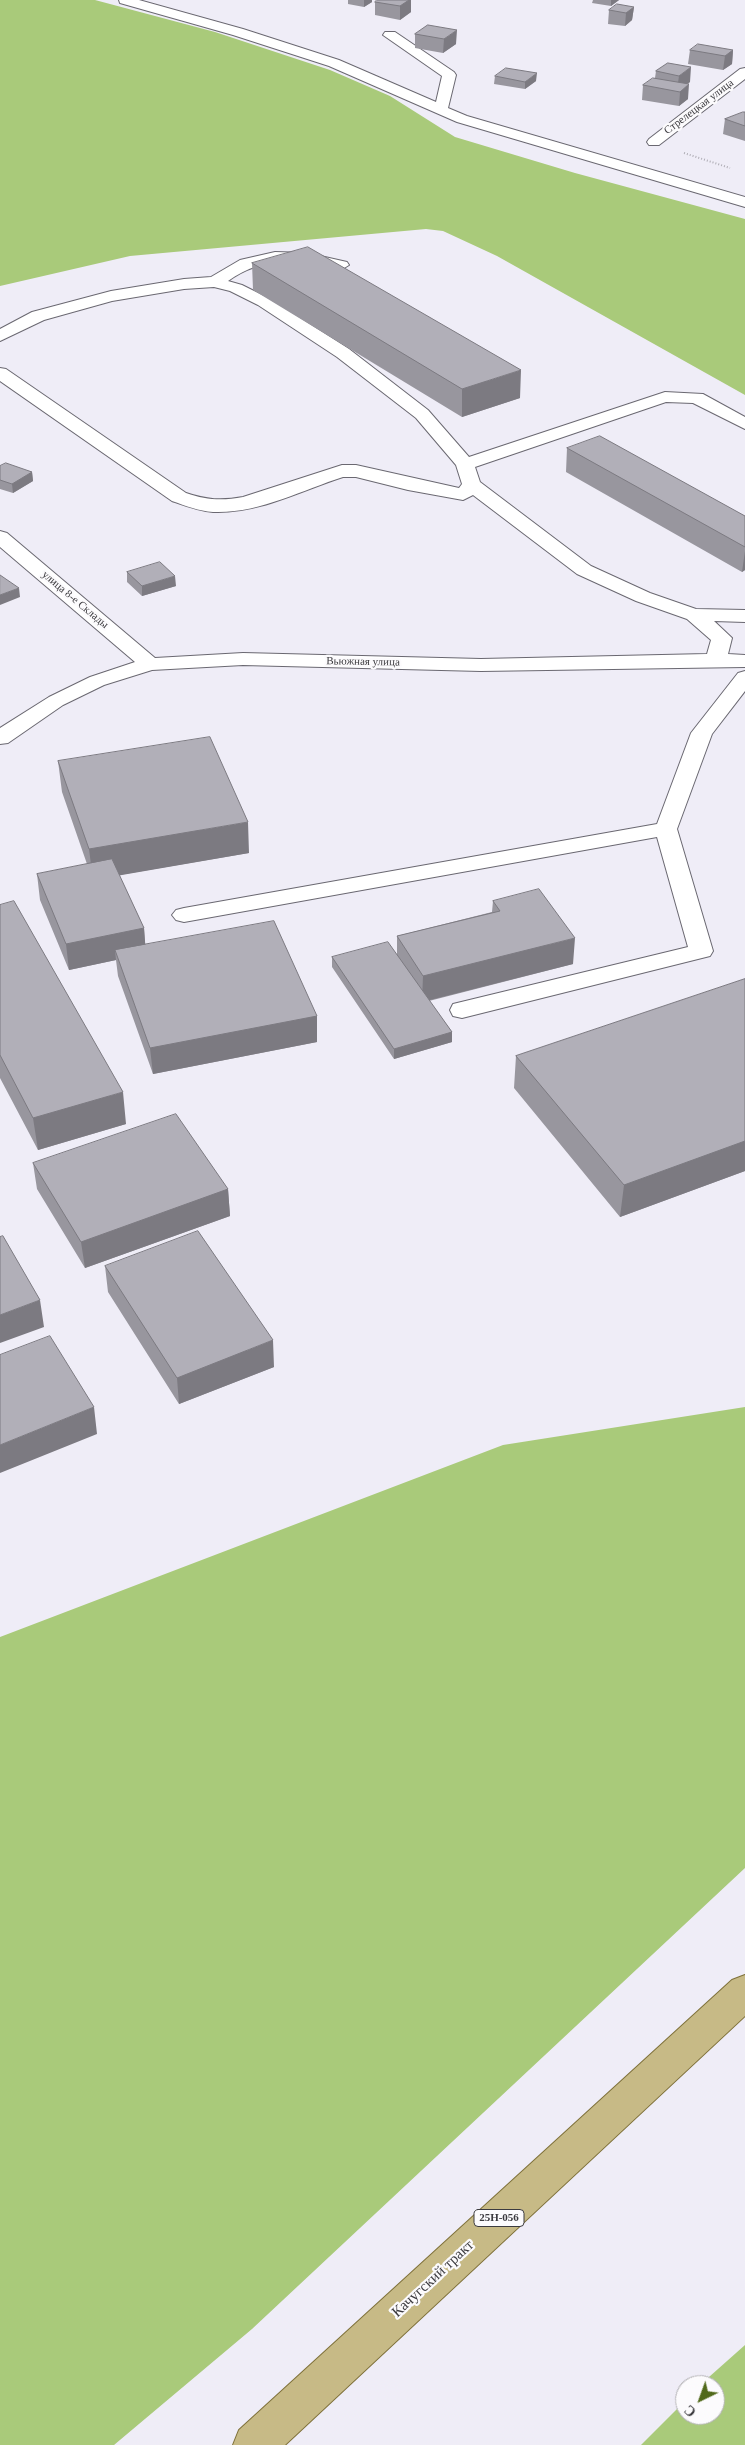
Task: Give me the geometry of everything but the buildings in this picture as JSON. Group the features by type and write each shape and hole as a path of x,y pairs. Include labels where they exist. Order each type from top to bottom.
{"main road":[{"name":"Качугский тракт","path":"254,2445 745,1992"}],"street":[{"path":"125,0 238,32 334,63 462,119 745,202"},
{"path":"390,35 448,75 440,109"},
{"name":"Стрелецкая улица","path":"654,142 745,72"},
{"path":"215,282 226,273 248,263 274,256 304,256 341,265"},
{"path":"0,336 38,316 111,296 166,286 215,282 236,288 264,302 343,353 422,414 465,464 472,485 584,570 643,597 694,615 745,616"},
{"path":"0,373 179,497 201,504 217,506 247,502 342,471 356,471 408,484 463,494 472,485"},
{"path":"465,464 665,397 697,398 745,424"},
{"name":"улица 8-е Склады","path":"0,537 150,664"},
{"path":"694,615 722,638 716,660"},
{"name":"Вьюжная улица","path":"0,738 56,701 96,681 150,664 243,659 481,665 716,660 745,662"},
{"path":"462,1010 701,950 666,830 702,733 745,677"},
{"path":"184,915 666,830"}],"path":[{"path":"654,142 736,170"}],"green space":[{"path":"0,0 95,0 215,32 330,70 390,96 455,137 575,173 745,219 745,395 497,256 443,231 426,229 130,256 0,286"},
{"path":"745,1407 745,1868 252,2329 114,2445 0,2445 0,1637 503,1445"},
{"path":"745,2345 745,2445 641,2445 675,2411 675,2425 725,2425 725,2375 711,2375"}]}
